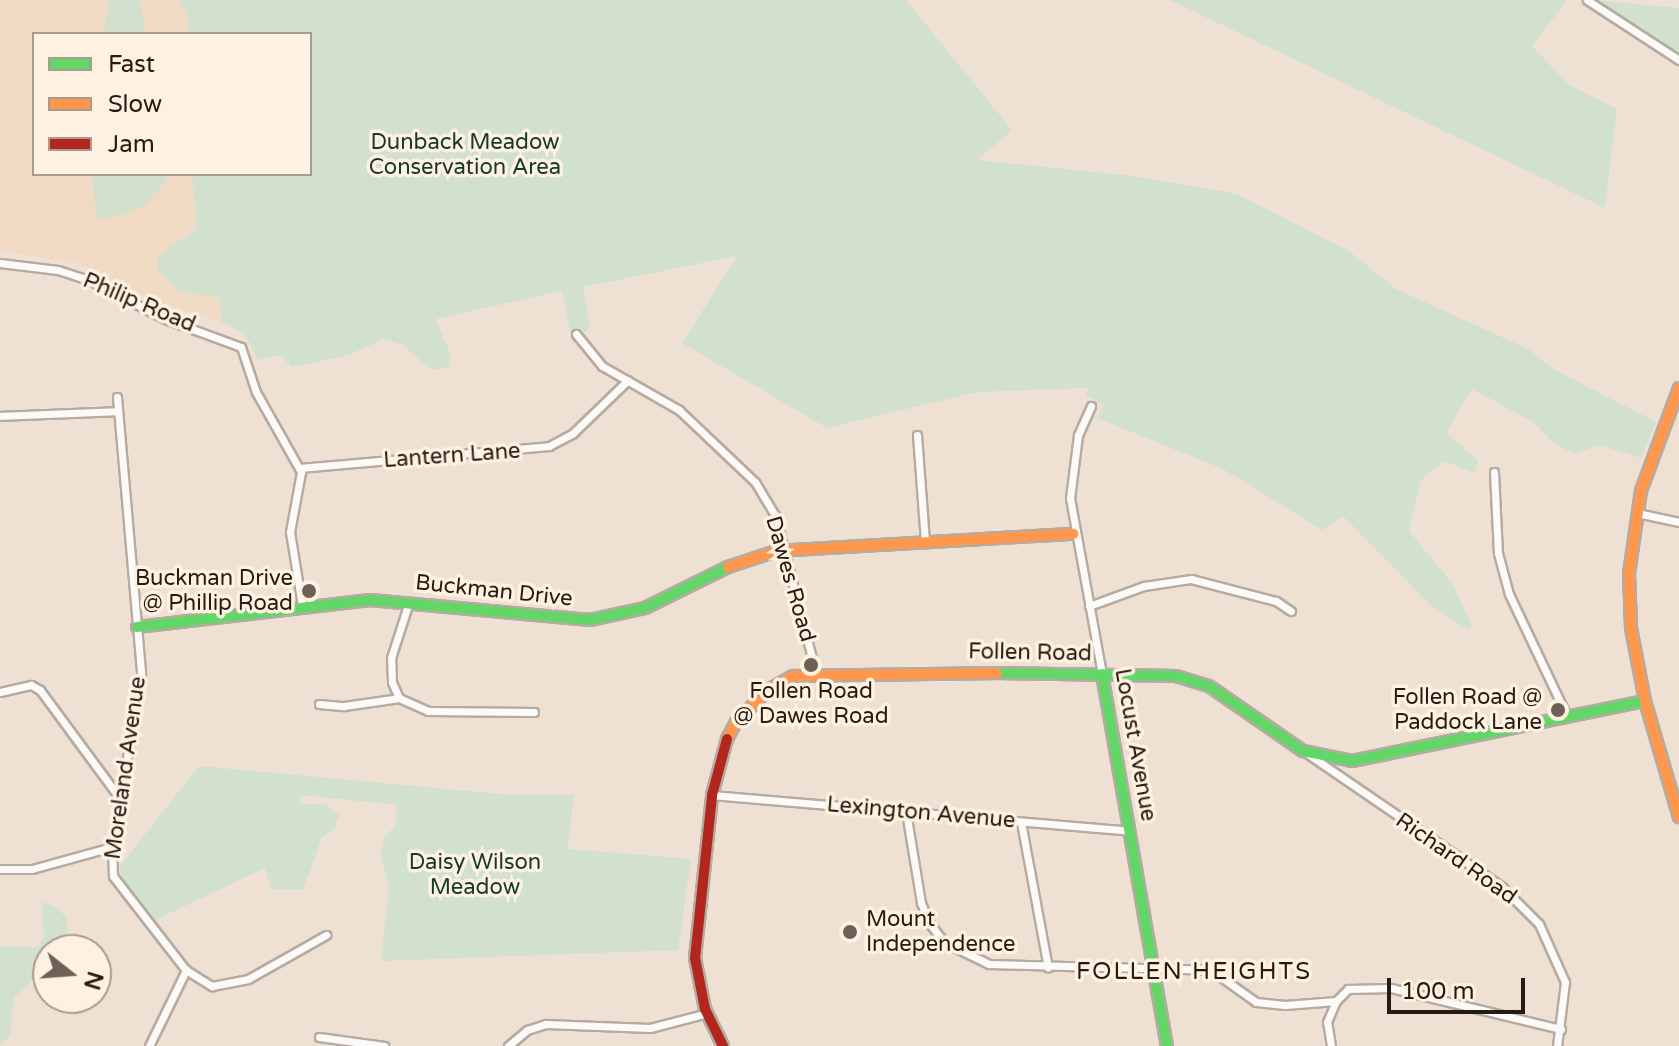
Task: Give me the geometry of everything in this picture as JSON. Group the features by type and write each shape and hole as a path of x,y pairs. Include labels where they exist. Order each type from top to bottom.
{"street":[{"path":"1587,0 1679,60"},
{"name":"Philip Road","path":"0,263 80,277 165,319 231,339 241,347 256,392 299,468"},
{"name":"Dawes Road","path":"576,334 602,366 679,410 755,482 775,515 816,674"},
{"name":"Lantern Lane","path":"299,468 549,446 573,433 628,380"},
{"path":"1679,388 1637,513 1629,573 1631,628 1645,701 1679,817"},
{"name":"Moreland Avenue","path":"117,397 140,682 112,847 118,886 186,970"},
{"name":"Locust Avenue","path":"1091,406 1072,462 1074,534 1102,674 1167,1046"},
{"path":"0,416 118,411"},
{"path":"917,435 925,542"},
{"path":"299,468 290,532 302,605"},
{"path":"1494,472 1498,553 1509,594 1567,716"},
{"path":"1637,513 1679,522"},
{"name":"Buckman Drive","path":"137,627 302,605 409,602 590,620 645,608 731,565 784,551 1074,534"},
{"path":"1089,606 1144,586 1191,579 1276,601 1291,611"},
{"path":"399,698 391,658 409,602"},
{"name":"Follen Road","path":"723,1046 707,1013 695,958 712,795 720,754 736,722 768,690 793,676 1176,676 1209,686 1303,751 1352,761 1645,701"},
{"path":"0,692 31,685 40,690 119,797"},
{"path":"319,704 344,706 399,698 428,711 534,712"},
{"name":"Richard Road","path":"1303,751 1525,907 1556,952 1565,982 1557,1046"},
{"name":"Lexington Avenue","path":"712,795 1129,831"},
{"path":"906,812 921,903 944,942 989,964 1154,973 1211,970 1256,1002 1336,1001"},
{"path":"1021,822 1048,968"},
{"path":"0,869 32,869 112,847"},
{"path":"149,1046 186,970 212,986 235,985 326,935"},
{"path":"1331,1046 1327,1022 1336,1001 1348,989 1391,988 1561,1029"},
{"path":"508,1046 527,1030 546,1024 650,1028 707,1013"},
{"path":"319,1037 384,1046"}],"shaded area":[{"path":"0,0 193,0 196,32 32,32 32,176 205,176 222,322 157,302 78,263 0,251"}],"green space":[{"path":"110,0 140,0 145,32 103,32"},
{"name":"Dunback Meadow Conservation Area","path":"177,0 906,0 1012,130 977,160 1124,175 1237,194 1349,251 1396,289 1528,349 1553,369 1656,422 1641,458 1600,445 1575,453 1557,446 1533,422 1472,389 1446,432 1478,460 1474,473 1444,461 1421,480 1409,531 1453,584 1472,626 1467,629 1432,607 1343,516 1322,530 1223,469 1097,418 1104,405 1086,395 1089,388 977,392 827,428 682,343 737,256 583,287 590,327 573,344 562,291 436,319 451,356 449,367 441,369 430,369 403,345 383,339 349,355 292,367 280,355 258,360 245,334 222,322 219,297 180,292 157,271 159,256 197,228 192,176 312,176 312,32 189,32 187,14"},
{"path":"1170,0 1567,0 1532,46 1568,84 1617,109 1605,208"},
{"path":"1593,0 1679,8 1679,55 1663,47"},
{"path":"92,176 169,176 146,204 123,215 97,219"},
{"name":"Daisy Wilson Meadow","path":"199,766 500,794 574,795 567,849 691,859 678,950 381,961 389,887 380,855 384,837 395,826 397,805 301,795 300,804 324,804 340,814 334,829 322,837 303,890 271,889 265,868 155,920 126,886 119,867"},
{"path":"42,902 59,908 67,920 68,934 44,934"},
{"path":"0,946 32,947 32,980 14,998 10,1035 0,1046"}],"traffic: fast":[{"path":"137,627 370,600 590,620 645,608 728,567"},
{"path":"997,673 1176,676 1209,686 1303,751 1352,761 1645,701"},
{"path":"1102,674 1167,1046"}],"traffic: slow":[{"path":"1679,388 1641,491 1629,573 1631,628 1645,701 1679,817"},
{"path":"728,567 776,551 1074,534"},
{"path":"727,739 736,722 768,690 793,676 997,673"}],"traffic: jam":[{"path":"723,1046 705,1009 695,958 712,795 727,739"}],"place":[{"name":"Buckman Drive @ Phillip Road","path":"309,591"},
{"name":"Follen Road @ Dawes Road","path":"811,665"},
{"name":"Follen Road @ Paddock Lane","path":"1558,710"},
{"name":"Mount Independence","path":"850,932"}],"district":[{"name":"FOLLEN HEIGHTS","path":"1194,972"}]}
